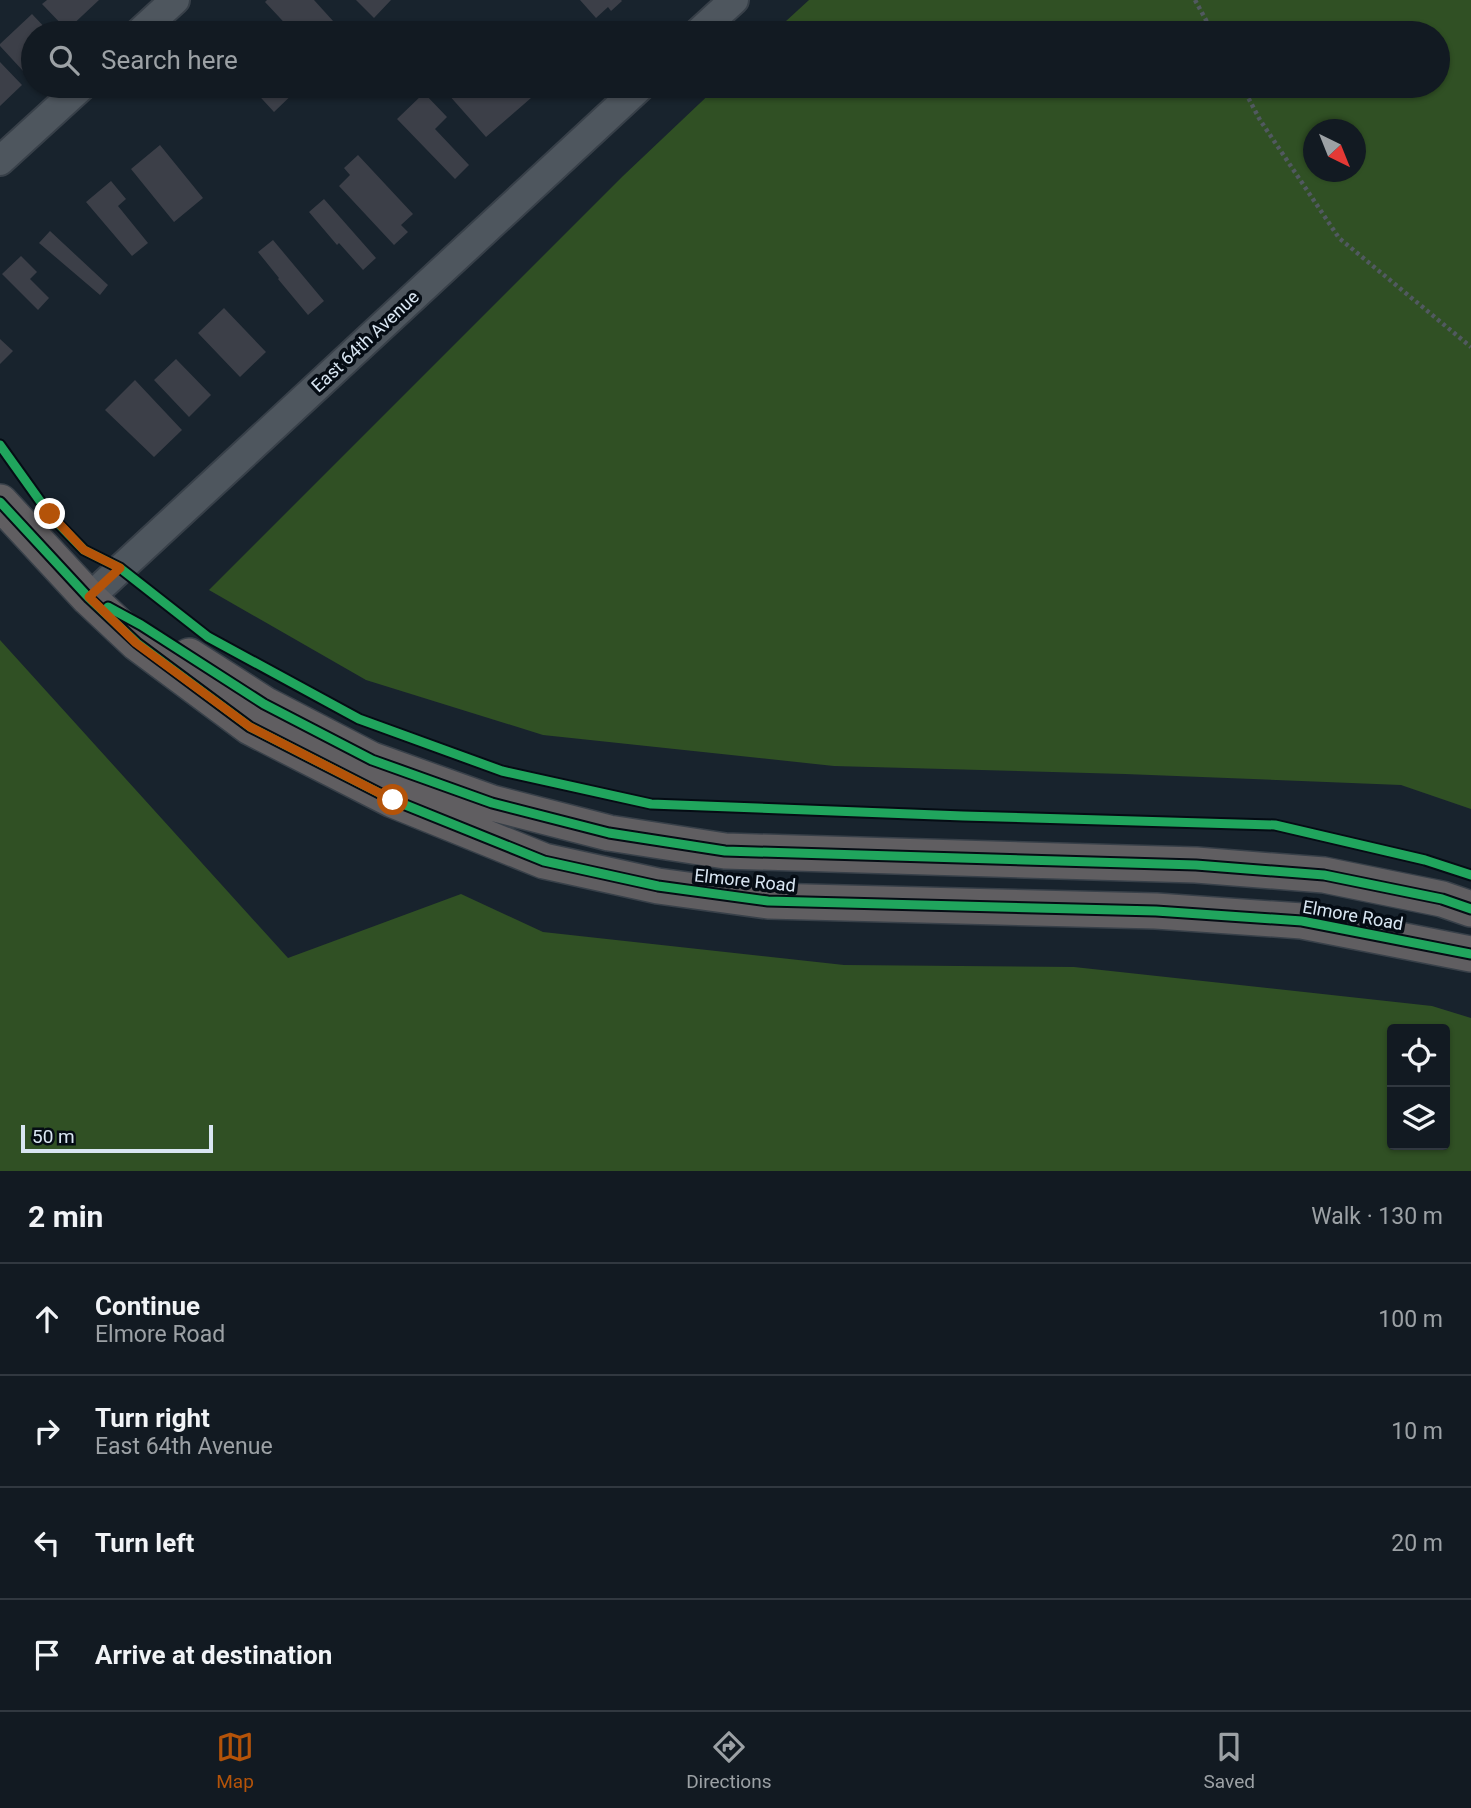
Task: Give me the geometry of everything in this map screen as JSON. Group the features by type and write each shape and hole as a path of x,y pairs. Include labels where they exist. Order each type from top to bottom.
{"main road":[{"name":"Elmore Road","path":"0,502 136,643 250,727 393,800 544,860 658,886 768,901 1156,911 1302,921 1471,954"},
{"name":"Elmore Road","path":"89,597 141,625 264,704 372,760 492,803 609,833 724,851 1196,865 1324,875 1442,899 1471,909"}],"street":[{"path":"152,21 175,0"},
{"path":"711,21 734,0"},
{"path":"0,161 69,98"},
{"name":"East 64th Avenue","path":"89,597 628,98"}],"path":[{"path":"1195,0 1206,21"},
{"path":"1248,98 1260,120 1339,238 1471,347"}],"green space":[{"path":"809,0 1471,0 1471,809 1401,785 834,766 543,735 366,680 209,590 623,176 705,98 1450,98 1450,21 786,21"},
{"path":"0,640 288,958 461,894 543,932 844,965 1074,967 1432,1006 1471,1018 1471,1171 0,1171"}],"building":[{"path":"47,0 99,0 77,21 58,21 42,4"},
{"path":"314,0 333,21 283,21 265,2"},
{"path":"356,0 391,0 374,18"},
{"path":"580,0 622,1 611,11 608,7 596,18"},
{"path":"32,14 39,21 25,21"},
{"path":"21,24 21,69 0,46"},
{"path":"0,62 21,86 0,106"},
{"path":"261,98 289,98 274,112"},
{"path":"419,98 429,98 447,117 435,129 469,165 455,179 397,119"},
{"path":"452,98 531,98 486,137"},
{"path":"160,145 203,198 174,222 131,169"},
{"path":"358,155 413,214 401,225 408,232 394,245 339,186 350,175 344,168"},
{"path":"111,181 126,199 118,206 148,243 132,256 86,202"},
{"path":"324,199 376,258 363,270 309,212"},
{"path":"50,231 108,285 100,295 39,243"},
{"path":"273,240 324,301 308,315 258,252"},
{"path":"21,256 37,272 30,279 49,298 38,310 2,274"},
{"path":"224,308 266,352 240,377 198,333"},
{"path":"0,339 13,351 0,364"},
{"path":"176,359 211,395 189,417 154,380"},
{"path":"135,380 182,430 154,457 105,410"}],"cycle path":[{"path":"0,445 50,515 84,550 120,568 208,637 359,719 502,771 651,804 1275,825 1425,860 1471,875"},
{"path":"0,502 89,598 137,643 250,727 393,800 544,861 658,886 768,901 1156,911 1302,921 1471,954"},
{"path":"108,607 141,625 264,704 372,760 492,803 609,833 725,851 1196,865 1324,875 1442,899 1471,909"}],"route":[{"path":"50,514 84,550 120,568 89,597 136,643 250,727 393,800"}]}
